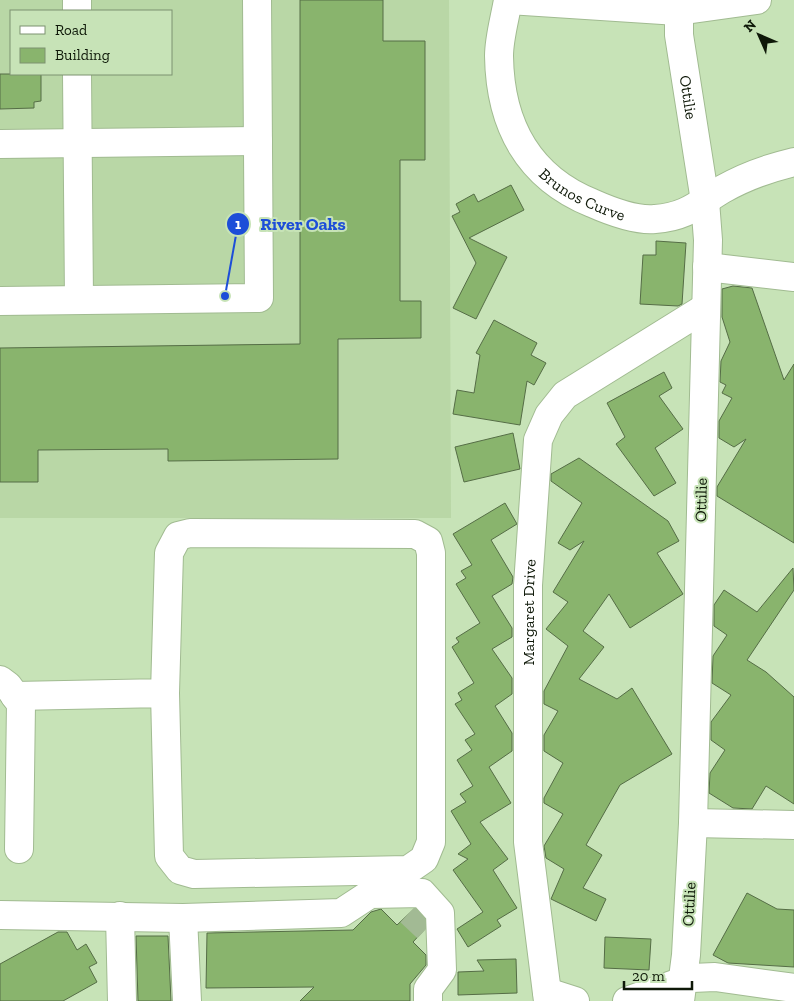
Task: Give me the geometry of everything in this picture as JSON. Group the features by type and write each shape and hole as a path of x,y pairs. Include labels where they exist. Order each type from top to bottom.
{"street":[{"path":"0,301 258,298 257,0"},
{"path":"508,0 678,6 757,0"},
{"name":"Brunos Curve","path":"508,0 499,55 502,85 510,123 527,157 559,186 581,199 629,215 654,219 688,213 724,189 762,170 794,162"},
{"name":"Ottilie","path":"678,6 678,34 705,201 708,267 705,308 693,823 686,955 681,991"},
{"path":"77,75 79,300"},
{"path":"0,144 258,142"},
{"path":"708,267 794,277"},
{"name":"Margaret Drive","path":"547,997 528,842 528,585 538,440 549,416 565,395 705,308"},
{"path":"190,533 415,534 428,541 431,553 431,842 424,859 408,870 194,874 180,870 169,856 164,693 170,552 178,536 190,533"},
{"path":"8,688 164,693"},
{"path":"8,688 21,704 19,849"},
{"path":"693,823 794,825"},
{"path":"391,893 426,927 442,970 428,988 428,1001"},
{"path":"0,915 183,918 340,913 370,894 422,893 440,913 426,927"},
{"path":"120,916 122,1001"},
{"path":"183,918 187,1001"},
{"path":"627,1001 681,991 692,978 715,977 794,988"},
{"path":"547,997 575,1001"}],"shaded area":[{"path":"0,0 449,0 451,518 0,518"}],"building":[{"path":"300,0 383,0 383,41 425,41 425,160 400,160 400,301 421,301 421,338 338,339 338,459 168,461 168,449 38,450 38,482 0,482 0,348 300,344"},
{"path":"0,74 41,75 41,101 34,102 34,108 0,109"},
{"path":"511,185 524,210 469,238 507,257 476,319 453,308 476,263 452,216 460,212 456,204 474,194 478,202"},
{"path":"656,241 686,243 682,304 678,306 640,304 643,255 656,255"},
{"path":"733,286 752,288 784,380 794,364 794,543 717,496 717,487 746,439 734,447 719,438 719,421 732,398 722,393 726,385 720,382 721,361 730,342 722,317 722,289"},
{"path":"494,320 537,343 531,355 546,363 534,385 527,381 520,425 453,414 457,390 474,393 480,355 476,353"},
{"path":"664,372 672,388 659,396 683,429 655,448 676,483 654,496 616,444 625,437 607,403"},
{"path":"513,433 520,469 464,482 455,447"},
{"path":"579,458 668,521 679,541 657,553 683,594 630,628 609,594 583,631 604,647 579,679 617,699 632,688 672,754 620,785 586,845 602,855 583,888 606,899 596,921 551,899 564,869 546,858 544,846 563,814 544,803 544,798 563,763 544,751 544,735 558,711 544,704 544,691 568,646 546,629 568,602 553,592 584,541 570,550 558,543 582,503 551,481 551,474"},
{"path":"505,503 517,524 491,540 513,577 512,584 492,596 512,628 512,637 492,649 512,678 512,694 495,706 512,733 512,751 489,767 511,803 480,822 508,859 493,870 517,908 497,920 501,926 468,947 457,929 483,912 453,870 468,859 458,854 471,844 451,811 466,802 460,794 473,786 457,760 472,750 465,740 475,734 455,704 462,700 458,693 474,683 452,647 459,642 456,638 480,623 456,584 466,578 461,571 472,565 453,534"},
{"path":"793,568 794,590 747,660 766,672 794,697 794,804 766,786 752,809 733,808 709,793 710,773 725,750 711,740 711,722 731,695 712,683 713,656 727,635 714,626 714,605 724,590 757,612"},
{"path":"747,893 777,909 794,910 794,967 728,963 713,955"},
{"path":"381,909 397,925 414,909 425,919 425,929 413,942 426,955 426,965 410,984 410,1001 300,1001 314,987 206,988 207,933 353,930 371,912"},
{"path":"58,932 67,932 77,950 86,944 97,963 89,967 97,982 63,1001 0,1001 0,964"},
{"path":"136,936 168,936 171,1001 138,1001"},
{"path":"605,937 651,939 649,970 604,968"},
{"path":"516,959 517,993 458,995 458,972 484,971 477,960"}],"tunnel":[{"path":"410,912 427,928"}],"place":[{"name":"River Oaks","path":"225,296"}]}
